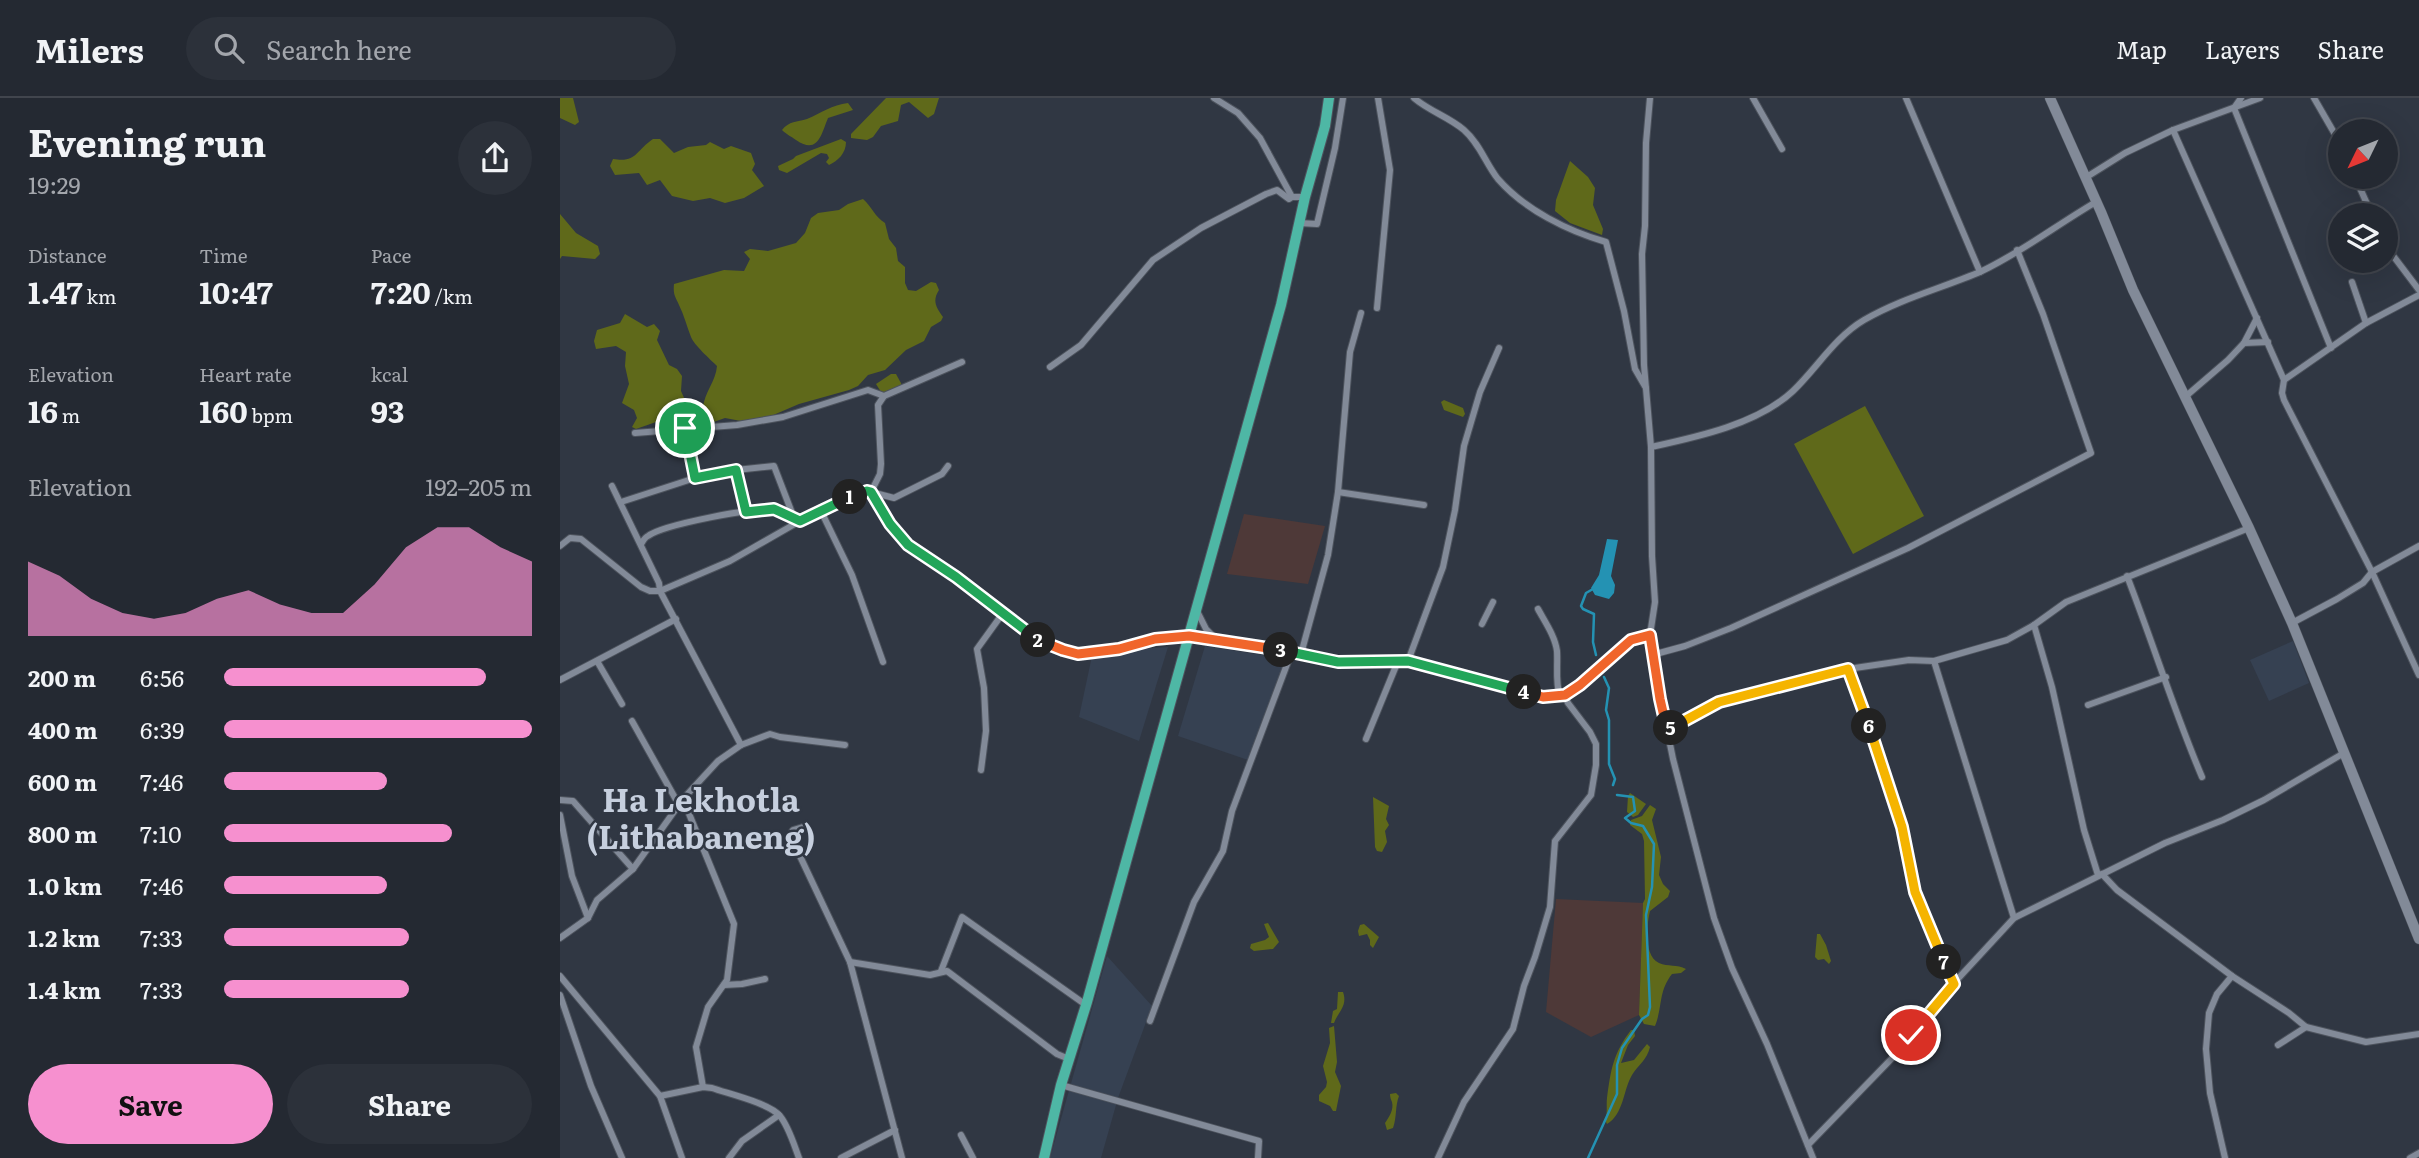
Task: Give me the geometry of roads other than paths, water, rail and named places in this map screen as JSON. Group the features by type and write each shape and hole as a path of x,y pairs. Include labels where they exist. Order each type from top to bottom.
{"main road":[{"path":"1044,1158 1061,1085 1086,1005 1281,305 1329,98"},
{"path":"2050,98 2133,290 2249,528 2292,623 2419,939"}],"street":[{"path":"1214,98 1238,113 1260,138 1292,197"},
{"path":"1299,223 1317,225 1335,148 1343,98"},
{"path":"1377,308 1390,170 1378,98"},
{"path":"1414,98 1464,129 1474,139 1497,178 1518,197 1580,234 1606,242 1624,311 1635,369 1647,390"},
{"path":"1650,98 1642,254 1655,602 1650,635 1652,655 1667,730 1714,918 1732,968 1767,1044 1812,1155 1802,1158"},
{"path":"1754,98 1782,149"},
{"path":"1906,98 1980,272"},
{"path":"2234,108 2241,98"},
{"path":"2085,178 2126,153 2173,130 2260,98"},
{"path":"2314,98 2328,122"},
{"path":"2234,108 2331,348"},
{"path":"2173,130 2284,380 2284,400 2372,572 2419,675"},
{"path":"1050,367 1081,345 1153,260 1176,243 1276,190 1289,199 1305,197"},
{"path":"1651,447 1704,435 1773,406 1792,392 1852,328 1909,298 1980,272 2096,202"},
{"path":"1652,655 1685,646 1731,628 1908,548 2091,453 2043,314 2017,250"},
{"path":"2284,380 2366,323 2419,293 2398,263"},
{"path":"2352,282 2366,323"},
{"path":"1301,654 1328,555 1338,492 1350,352 1361,313"},
{"path":"2185,397 2244,343 2258,318"},
{"path":"2244,343 2268,342"},
{"path":"1408,661 1443,567 1464,446 1480,392 1499,348"},
{"path":"871,492 880,474 878,405 884,396 962,362"},
{"path":"635,433 737,425 783,417 868,390 884,396"},
{"path":"685,428 695,478"},
{"path":"621,502 695,478 774,466 797,520"},
{"path":"560,546 570,538 580,539 641,587 660,591 730,561 797,520 861,492 894,498 942,474 948,466"},
{"path":"736,470 746,512"},
{"path":"612,486 659,583 660,591 741,745"},
{"path":"871,492 890,524 908,545 1040,640 1078,654 1119,649 1155,639 1189,636 1292,651 1338,662 1408,661 1543,697 1562,696 1580,685 1631,640 1650,635"},
{"path":"1338,492 1424,505"},
{"path":"641,544 646,536 681,523 746,512 774,509 797,520"},
{"path":"821,511 852,575 883,662"},
{"path":"1667,730 1719,702 1848,669 1909,660 1934,661 2007,640 2066,602 2249,528"},
{"path":"2292,623 2363,583 2372,572 2418,550"},
{"path":"2127,576 2166,677 2184,735 2202,777"},
{"path":"1482,624 1493,602"},
{"path":"1196,609 1206,629 1216,639"},
{"path":"1438,1158 1464,1102 1513,1029 1550,907 1555,841 1591,795 1596,744 1557,689 1557,651 1554,639 1538,609"},
{"path":"981,770 986,731 984,688 976,649 1003,613"},
{"path":"560,680 676,619"},
{"path":"2034,625 2054,696 2084,830 2100,874 2117,890 2232,976 2306,1027 2366,1042 2419,1034"},
{"path":"1150,1021 1194,902 1223,851 1232,811 1292,651"},
{"path":"597,661 622,704"},
{"path":"1366,739 1398,661"},
{"path":"1934,661 2014,918"},
{"path":"1848,669 1902,827 1915,892 1954,984"},
{"path":"2088,705 2166,677"},
{"path":"632,720 681,802 734,924 727,980 708,1007 696,1047 703,1087"},
{"path":"560,938 588,918 597,900 633,869 681,802 718,761 741,745 770,734 845,745"},
{"path":"1808,1145 1899,1051 1954,984 2014,918 2165,843 2224,820 2344,752"},
{"path":"560,800 573,801 633,869"},
{"path":"560,815 572,876 588,918"},
{"path":"803,827 793,830 790,835 850,962 902,1158"},
{"path":"941,971 962,917 1086,1005"},
{"path":"850,962 930,975 947,971 1057,1054 1069,1059"},
{"path":"560,976 660,1096 682,1158"},
{"path":"2225,1158 2210,1093 2206,1049 2209,1013 2217,994 2232,976"},
{"path":"724,985 765,979"},
{"path":"560,995 590,1086 622,1158"},
{"path":"2278,1045 2306,1027"},
{"path":"1061,1085 1259,1142 1258,1158"},
{"path":"660,1096 703,1087 712,1088 771,1109 779,1115 799,1158"},
{"path":"729,1158 742,1141 779,1115"},
{"path":"841,1158 895,1130"},
{"path":"961,1135 973,1158"},
{"path":"2410,1158 2419,1153"}],"water":[{"path":"1607,539 1618,540 1611,576 1615,585 1614,593 1609,599 1595,595 1591,588 1599,575"}],"waterway":[{"path":"1593,589 1586,593 1581,606 1594,614 1593,642 1596,655"},
{"path":"1604,677 1609,688 1606,710 1609,720 1609,764 1615,779 1613,785"},
{"path":"1588,1158 1617,1094 1617,1065 1622,1048 1642,1019 1648,1015 1650,1007 1646,915 1652,887 1654,844 1643,826 1631,823 1625,818 1635,811 1633,797 1617,795"}],"district":[{"name":"Ha Lekhotla (Lithabaneng)","path":"701,820"}]}
